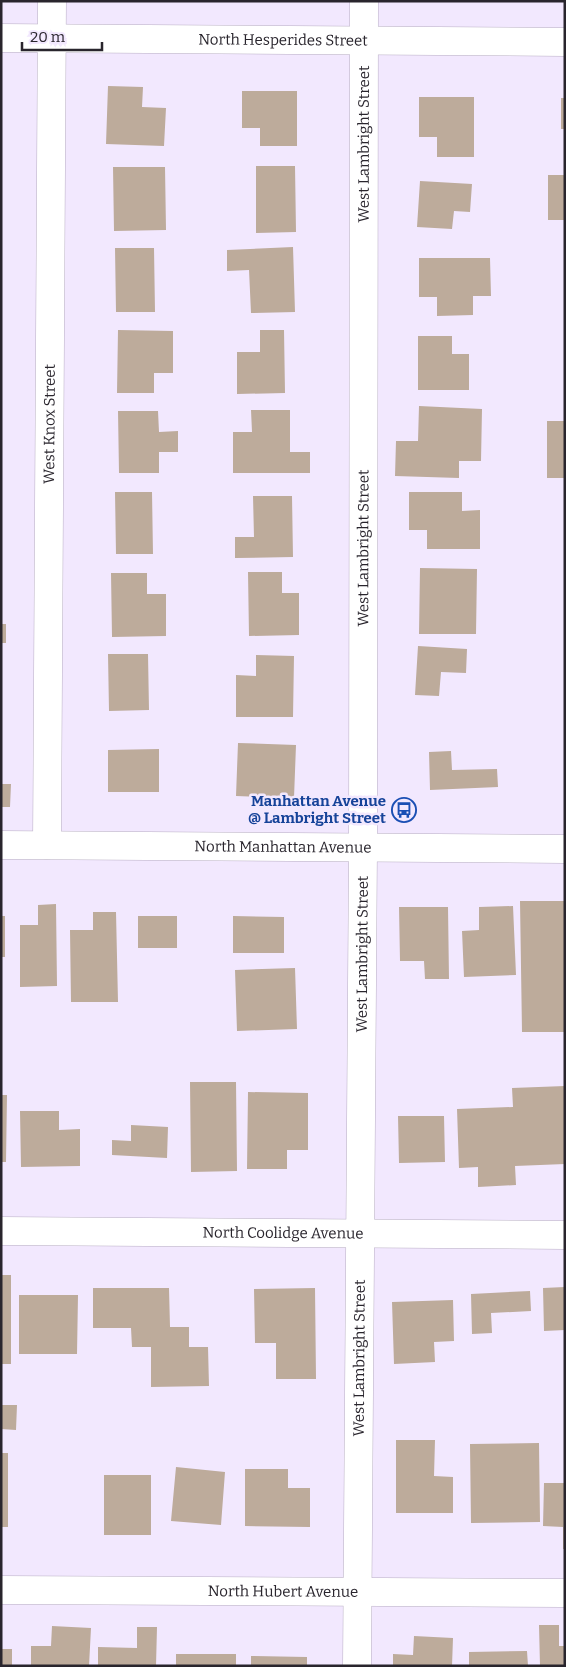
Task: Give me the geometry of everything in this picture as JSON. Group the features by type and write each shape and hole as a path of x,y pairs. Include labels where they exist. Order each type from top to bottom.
{"street":[{"name":"West Knox Street","path":"47,845 52,1"},
{"name":"West Lambright Street","path":"357,1666 358,1233 363,848 364,1"},
{"name":"North Hesperides Street","path":"1,38 565,42"},
{"name":"North Manhattan Avenue","path":"1,845 565,849"},
{"name":"North Coolidge Avenue","path":"1,1231 565,1235"},
{"name":"North Hubert Avenue","path":"1,1590 357,1590 565,1593"}],"building":[{"path":"108,86 143,87 142,107 166,108 164,146 106,144"},
{"path":"242,91 297,91 297,146 260,146 260,128 242,128"},
{"path":"419,97 474,97 474,157 437,157 437,137 419,137"},
{"path":"561,98 565,98 565,129 561,129"},
{"path":"256,166 295,166 296,232 256,233"},
{"path":"113,167 165,167 166,230 114,231"},
{"path":"548,175 565,175 565,220 548,220"},
{"path":"420,181 472,184 470,212 454,211 452,229 417,227"},
{"path":"293,247 295,312 251,313 249,270 227,271 227,250"},
{"path":"115,248 154,248 155,312 116,312"},
{"path":"419,258 490,258 491,296 473,296 473,315 437,316 437,297 419,297"},
{"path":"118,330 173,331 173,373 154,373 154,393 117,393"},
{"path":"260,330 284,330 285,393 237,394 237,352 260,352"},
{"path":"418,336 452,336 452,354 469,354 469,390 418,390"},
{"path":"419,406 482,409 481,461 459,461 459,478 395,476 396,441 418,441"},
{"path":"251,410 290,410 290,452 310,452 310,473 233,473 233,432 252,432"},
{"path":"118,411 158,411 159,432 178,431 178,452 159,452 159,473 119,473"},
{"path":"547,421 565,421 565,478 547,478"},
{"path":"115,492 152,492 153,554 116,554"},
{"path":"409,492 462,492 462,511 480,510 480,549 427,549 427,530 409,530"},
{"path":"253,496 292,496 293,557 235,558 235,537 254,537"},
{"path":"420,568 477,569 476,634 419,634"},
{"path":"248,572 282,572 282,593 299,593 299,635 249,636"},
{"path":"111,573 147,573 147,594 166,594 166,636 112,637"},
{"path":"1,624 6,624 6,643 1,643"},
{"path":"418,646 467,649 466,673 441,672 439,696 415,695"},
{"path":"108,654 148,654 149,710 109,711"},
{"path":"256,655 294,656 293,717 236,717 236,675 256,676"},
{"path":"238,743 296,745 294,798 236,796"},
{"path":"159,749 159,792 108,792 108,750"},
{"path":"451,751 452,770 497,769 498,787 430,790 429,752"},
{"path":"1,784 11,784 10,807 1,807"},
{"path":"520,901 565,901 565,1032 522,1032"},
{"path":"56,904 57,986 20,987 20,925 38,925 38,905"},
{"path":"513,906 516,975 464,977 462,931 479,930 479,907"},
{"path":"399,907 448,907 449,979 425,979 424,961 400,961"},
{"path":"93,912 116,912 118,1002 71,1002 70,930 93,930"},
{"path":"1,916 5,916 5,957 1,957"},
{"path":"138,916 177,916 177,948 138,948"},
{"path":"233,916 284,917 284,953 233,953"},
{"path":"295,968 297,1029 237,1031 235,970"},
{"path":"190,1082 236,1082 237,1171 191,1172"},
{"path":"565,1086 565,1164 515,1166 516,1185 478,1187 478,1167 459,1168 457,1109 513,1107 512,1088"},
{"path":"248,1092 308,1093 308,1150 287,1150 287,1169 247,1169"},
{"path":"1,1095 7,1095 6,1162 1,1162"},
{"path":"20,1111 59,1111 59,1130 80,1129 80,1166 21,1167"},
{"path":"398,1116 444,1116 445,1162 399,1163"},
{"path":"131,1125 168,1127 167,1158 112,1155 112,1140 131,1141"},
{"path":"1,1275 11,1275 11,1364 1,1364"},
{"path":"565,1287 565,1330 544,1331 543,1288"},
{"path":"93,1288 169,1288 170,1327 189,1327 189,1347 208,1347 209,1386 151,1387 151,1347 132,1347 131,1328 93,1328"},
{"path":"315,1288 316,1379 276,1379 276,1343 255,1343 254,1289"},
{"path":"530,1291 531,1311 491,1313 492,1333 472,1334 471,1294"},
{"path":"19,1295 78,1295 77,1354 19,1354"},
{"path":"453,1300 454,1341 434,1342 435,1362 394,1364 392,1302"},
{"path":"1,1405 17,1405 16,1430 1,1429"},
{"path":"396,1440 435,1440 434,1476 453,1477 453,1513 396,1513"},
{"path":"539,1443 540,1522 471,1523 470,1444"},
{"path":"1,1453 8,1453 8,1527 1,1527"},
{"path":"176,1467 225,1472 221,1525 171,1521"},
{"path":"245,1469 288,1469 288,1488 310,1488 310,1527 245,1526"},
{"path":"104,1475 151,1475 151,1535 104,1535"},
{"path":"544,1483 565,1483 565,1549 563,1549 563,1527 543,1526"},
{"path":"539,1625 559,1625 559,1646 565,1646 565,1666 540,1666"},
{"path":"52,1626 91,1628 89,1666 31,1666 31,1646 51,1646"},
{"path":"137,1627 157,1627 156,1666 98,1666 98,1647 137,1648"},
{"path":"414,1636 453,1638 452,1666 393,1666 393,1654 413,1655"},
{"path":"1,1649 12,1649 12,1666 1,1666"},
{"path":"527,1651 528,1666 469,1666 469,1652"},
{"path":"176,1654 236,1654 236,1666 176,1666"},
{"path":"251,1656 307,1657 307,1666 251,1666"}],"place":[{"name":"Manhattan Avenue @ Lambright Street","path":"404,810"}]}
